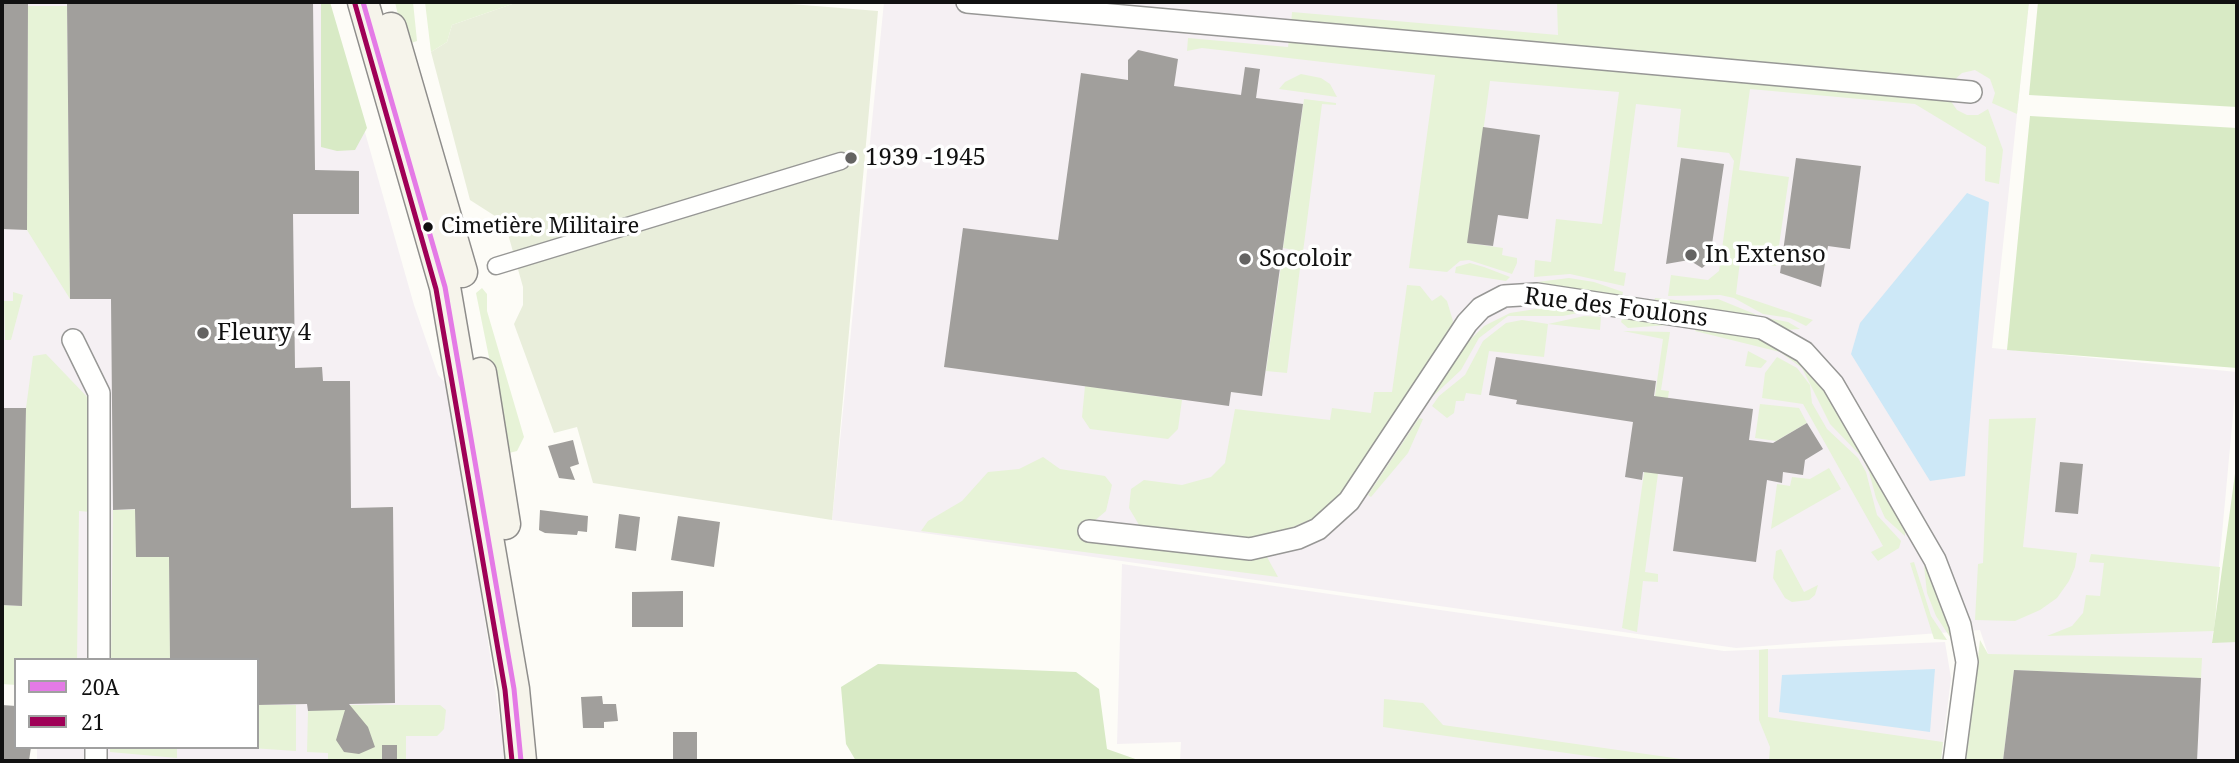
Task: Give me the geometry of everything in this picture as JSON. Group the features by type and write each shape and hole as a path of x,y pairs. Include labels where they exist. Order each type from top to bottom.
{"main road":[{"path":"363,2 445,287 514,689 521,761"},
{"path":"383,2 437,177 463,277 498,472 530,761"}],"street":[{"path":"967,2 1971,92"},
{"path":"496,266 841,161"},
{"name":"Rue des Foulons","path":"1089,531 1250,549 1298,538 1318,529 1349,501 1467,323 1481,308 1504,296 1537,294 1762,328 1804,352 1833,384 1935,560 1960,625 1967,662 1954,761"},
{"path":"73,340 99,393 99,658"}],"shaded area":[{"path":"2,2 328,2 414,305 438,375 450,388 506,761 37,761 37,749 259,749 259,658 35,658 2,639"},
{"path":"884,2 2029,2 1992,348 2237,372 2212,642 2237,642 2237,761 1973,761 1988,654 1980,630 1736,648 832,520"},
{"path":"1122,564 1724,651 1945,642 1951,678 1941,761 1180,761 1181,742 1117,744"}],"green space":[{"path":"321,2 330,2 367,128 355,150 337,151 321,147"},
{"path":"395,2 413,2 417,41 405,45"},
{"path":"425,2 518,2 452,25 447,42 431,52"},
{"path":"518,2 766,2 878,11 832,520 593,483 577,427 554,433 514,324 523,305 523,287 508,234 495,216 470,200 431,52 447,42 452,25"},
{"path":"1557,2 2029,2 2017,114 1992,103 1995,93 1990,79 1975,70 1962,73 1953,81 1291,25 1292,12 1558,35"},
{"path":"2038,2 2237,2 2237,107 2029,95"},
{"path":"28,6 67,6 70,299 27,230"},
{"path":"1188,38 1288,47 1289,39 1950,100 1957,110 1967,115 1978,115 1988,109 2003,150 1999,184 1985,181 1986,147 1915,104 1750,89 1739,170 1789,177 1776,266 1740,261 1736,294 1813,320 1806,326 1790,318 1763,314 1734,298 1720,295 1668,296 1671,275 1708,280 1719,271 1734,161 1729,153 1677,147 1681,109 1636,104 1614,271 1626,273 1624,286 1570,274 1534,277 1535,260 1551,262 1556,219 1602,224 1619,92 1490,81 1468,243 1503,248 1502,255 1517,258 1517,263 1512,274 1469,260 1460,261 1447,272 1409,268 1435,75 1202,48 1187,51"},
{"path":"1301,74 1321,78 1330,84 1337,97 1279,89 1285,82"},
{"path":"1304,99 1336,105 1322,104 1303,252 1283,248"},
{"path":"2030,116 2237,128 2237,368 2007,350"},
{"path":"1470,263 1510,277 1506,281 1455,273 1456,267"},
{"path":"1281,266 1300,268 1287,373 1266,371"},
{"path":"1569,278 1594,282 1623,292 1622,297 1540,285 1537,282"},
{"path":"1407,285 1420,286 1432,301 1441,295 1447,301 1453,321 1451,332 1350,488 1316,517 1270,537 1247,541 1142,530 1129,508 1131,489 1144,480 1182,485 1211,477 1225,463 1235,409 1330,420 1332,408 1371,413 1374,392 1392,392"},
{"path":"482,288 487,294 487,311 524,437 517,451 509,453 503,451 495,387 476,293"},
{"path":"13,292 23,295 11,340 5,340 4,301 13,301"},
{"path":"1655,298 1686,301 1718,299 1762,317 1788,322 1800,329 1784,330 1654,301"},
{"path":"1549,307 1588,311 1563,316 1508,316 1479,338 1461,370 1431,398 1462,348 1484,326 1510,313"},
{"path":"1584,316 1601,317 1600,330 1548,324"},
{"path":"1623,316 1669,322 1668,325 1628,328 1621,322"},
{"path":"1522,320 1548,324 1544,357 1489,351 1481,395 1466,393 1464,401 1456,401 1454,413 1447,418 1432,406 1439,396 1465,375 1483,341 1506,323"},
{"path":"1697,327 1747,335 1773,344 1805,367 1817,380 1905,526 1905,536 1885,518 1861,456 1830,424 1802,368 1780,352 1695,331"},
{"path":"1623,331 1670,332 1661,390 1669,391 1645,572 1658,574 1658,582 1643,581 1637,632 1622,628 1663,339"},
{"path":"1748,351 1767,361 1761,368 1745,366"},
{"path":"46,354 92,402 91,512 79,511 77,658 14,658 14,685 2,684 2,605 21,606 26,408 33,356"},
{"path":"1777,357 1797,368 1810,385 1812,403 1827,429 1858,458 1866,472 1877,515 1901,541 1899,548 1878,561 1871,552 1883,546 1803,404 1762,398 1765,373"},
{"path":"1085,386 1182,400 1178,429 1168,439 1090,429 1082,417"},
{"path":"1760,404 1799,408 1807,423 1776,441 1755,438"},
{"path":"1419,418 1423,419 1408,453 1371,497 1368,495"},
{"path":"2036,418 2023,547 2077,553 2075,567 2057,598 2040,610 2015,621 1975,620 1978,564 1983,563 1989,419"},
{"path":"1043,457 1060,469 1105,476 1112,485 1106,511 1087,527 1084,542 1234,558 1267,557 1278,577 921,531 928,521 962,501 988,472 1019,469"},
{"path":"2237,459 2237,642 2212,643"},
{"path":"1829,468 1841,489 1771,529 1777,484 1790,486 1792,477 1810,479"},
{"path":"169,509 170,658 111,658 113,510"},
{"path":"1781,549 1804,592 1818,585 1815,595 1809,600 1792,602 1785,598 1773,578 1776,551"},
{"path":"2091,554 2220,567 2214,631 2047,636 2072,626 2083,613 2086,595 2100,596 2104,563 2089,562"},
{"path":"1914,562 1931,616 1947,640 1934,639 1910,563"},
{"path":"1924,566 1930,572 1948,619 1952,640 1936,616 1927,593"},
{"path":"1980,640 1988,654 2202,658 2201,678 2014,670 2003,761 1966,761"},
{"path":"1768,649 1768,717 1943,742 1941,761 1761,761 1769,760 1770,747 1759,720 1759,650"},
{"path":"878,664 1076,672 1099,689 1107,749 1141,761 856,761 846,744 841,687"},
{"path":"1384,699 1423,703 1443,725 1695,761 1623,761 1383,727"},
{"path":"259,705 296,705 296,751 259,749"},
{"path":"317,705 440,705 446,710 444,729 437,736 406,736 406,761 328,761 328,753 307,752 308,711 317,710"},
{"path":"110,749 177,749 177,758 110,752"}],"water":[{"path":"1967,193 1989,202 1965,476 1930,481 1851,354 1860,323"},
{"path":"1935,669 1930,732 1779,712 1782,675"}],"building":[{"path":"2,2 28,2 27,230 2,229"},
{"name":"Fleury 4","path":"67,2 313,2 315,170 359,171 359,214 293,214 295,368 322,367 323,381 350,381 351,508 393,507 395,703 349,704 368,727 375,747 359,754 344,752 336,740 345,710 308,711 307,704 259,705 259,658 170,658 169,557 136,557 135,509 113,510 111,299 70,299"},
{"path":"1138,50 1178,59 1174,86 1241,95 1245,67 1260,69 1256,98 1303,104 1262,396 1231,392 1229,406 944,367 963,228 1058,240 1081,73 1128,80 1128,60"},
{"path":"1483,127 1540,135 1528,219 1498,215 1493,246 1467,243"},
{"path":"1681,158 1724,164 1711,251 1707,264 1702,268 1689,260 1666,264"},
{"path":"1796,158 1861,166 1850,249 1828,246 1821,287 1780,273"},
{"path":"1496,357 1656,381 1654,396 1753,409 1749,440 1773,443 1807,423 1823,449 1805,460 1803,475 1783,472 1782,483 1767,480 1756,562 1673,551 1683,477 1643,472 1642,480 1625,477 1633,422 1516,404 1517,400 1489,395"},
{"path":"2,408 26,408 22,606 2,605"},
{"path":"573,440 579,464 570,467 575,480 559,478 548,446"},
{"path":"2060,462 2083,464 2078,514 2055,512"},
{"path":"540,510 588,516 587,532 578,531 577,535 545,533 539,530"},
{"path":"619,514 640,517 636,551 615,548"},
{"path":"678,516 720,522 714,567 671,560"},
{"path":"683,591 683,627 632,627 632,592"},
{"path":"2014,670 2201,678 2197,761 2003,761"},
{"path":"602,696 603,704 616,704 618,721 604,722 604,728 583,728 581,697"},
{"path":"2,705 14,706 14,749 31,749 29,761 2,761"},
{"path":"673,732 697,732 697,761 673,761"},
{"path":"382,745 397,745 397,760 382,760"}],"transit line":[{"name":"20A","path":"363,2 445,287 514,689 521,761"},
{"name":"21","path":"355,4 436,289 505,690 512,761"}],"place":[{"name":"1939 -1945","path":"851,158"},
{"name":"Cimetière Militaire","path":"428,227"},
{"name":"In Extenso","path":"1691,255"},
{"name":"Socoloir","path":"1245,259"},
{"name":"Fleury 4","path":"203,333"}]}
